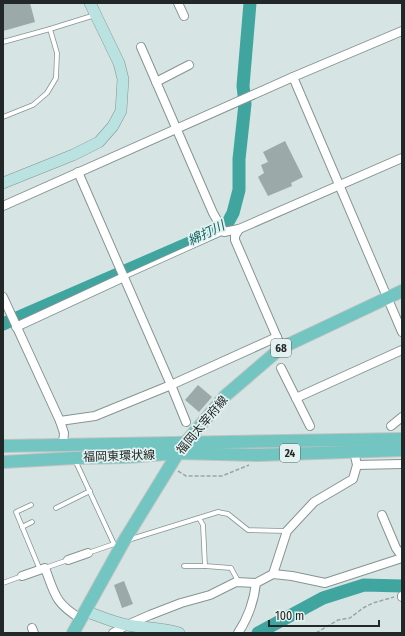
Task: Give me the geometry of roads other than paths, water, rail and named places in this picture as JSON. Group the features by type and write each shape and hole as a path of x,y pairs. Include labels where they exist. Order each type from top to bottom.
{"main road":[{"name":"福岡太宰府線","path":"74,633 119,542 186,442 226,396 279,342 402,291"},
{"name":"福岡東環状線","path":"3,446 402,439"},
{"name":"福岡東環状線","path":"3,462 127,457 178,453 255,455 402,450"}],"street":[{"path":"3,183 73,155 99,142 113,126 121,111 123,79 119,63 90,3"},
{"path":"178,3 184,16"},
{"path":"3,206 293,77 402,32"},
{"path":"141,47 213,213 224,232 239,228 402,158"},
{"path":"156,82 190,65"},
{"path":"293,77 402,332"},
{"path":"78,172 186,422"},
{"path":"60,421 95,416 279,342 235,240 239,228"},
{"path":"16,327 124,277"},
{"path":"3,297 60,421 64,433 63,444"},
{"path":"296,398 402,350"},
{"path":"281,368 310,426"},
{"path":"391,426 402,417"},
{"path":"273,574 287,531 314,502 353,479 357,465 354,451"},
{"path":"357,465 402,464"},
{"path":"113,633 127,625 180,603 210,594 238,582 256,583 273,574 292,576 325,583 401,557 382,515"},
{"path":"68,560 88,553"},
{"path":"22,576 42,569 60,603 69,611 127,625 168,630 179,633"},
{"path":"238,633 243,626 255,598 256,583"}],"lane":[{"path":"3,42 50,29 95,14"},
{"path":"3,117 33,105 47,93 56,78 58,53 50,29"},
{"path":"124,277 224,232"},
{"path":"74,458 90,491 119,542"},
{"path":"56,508 90,491"},
{"path":"31,505 16,512 42,569 68,560"},
{"path":"88,553 218,512 228,514 248,530 287,531"},
{"path":"199,518 203,525 205,566"},
{"path":"22,527 32,522"},
{"path":"184,566 231,568 238,582"},
{"path":"3,583 22,576"}],"waterway":[{"name":"綿打川","path":"3,324 217,231 227,224 233,213 239,190 239,159 245,104 243,86 250,3"},
{"path":"258,633 323,598 364,585 402,586"}]}
